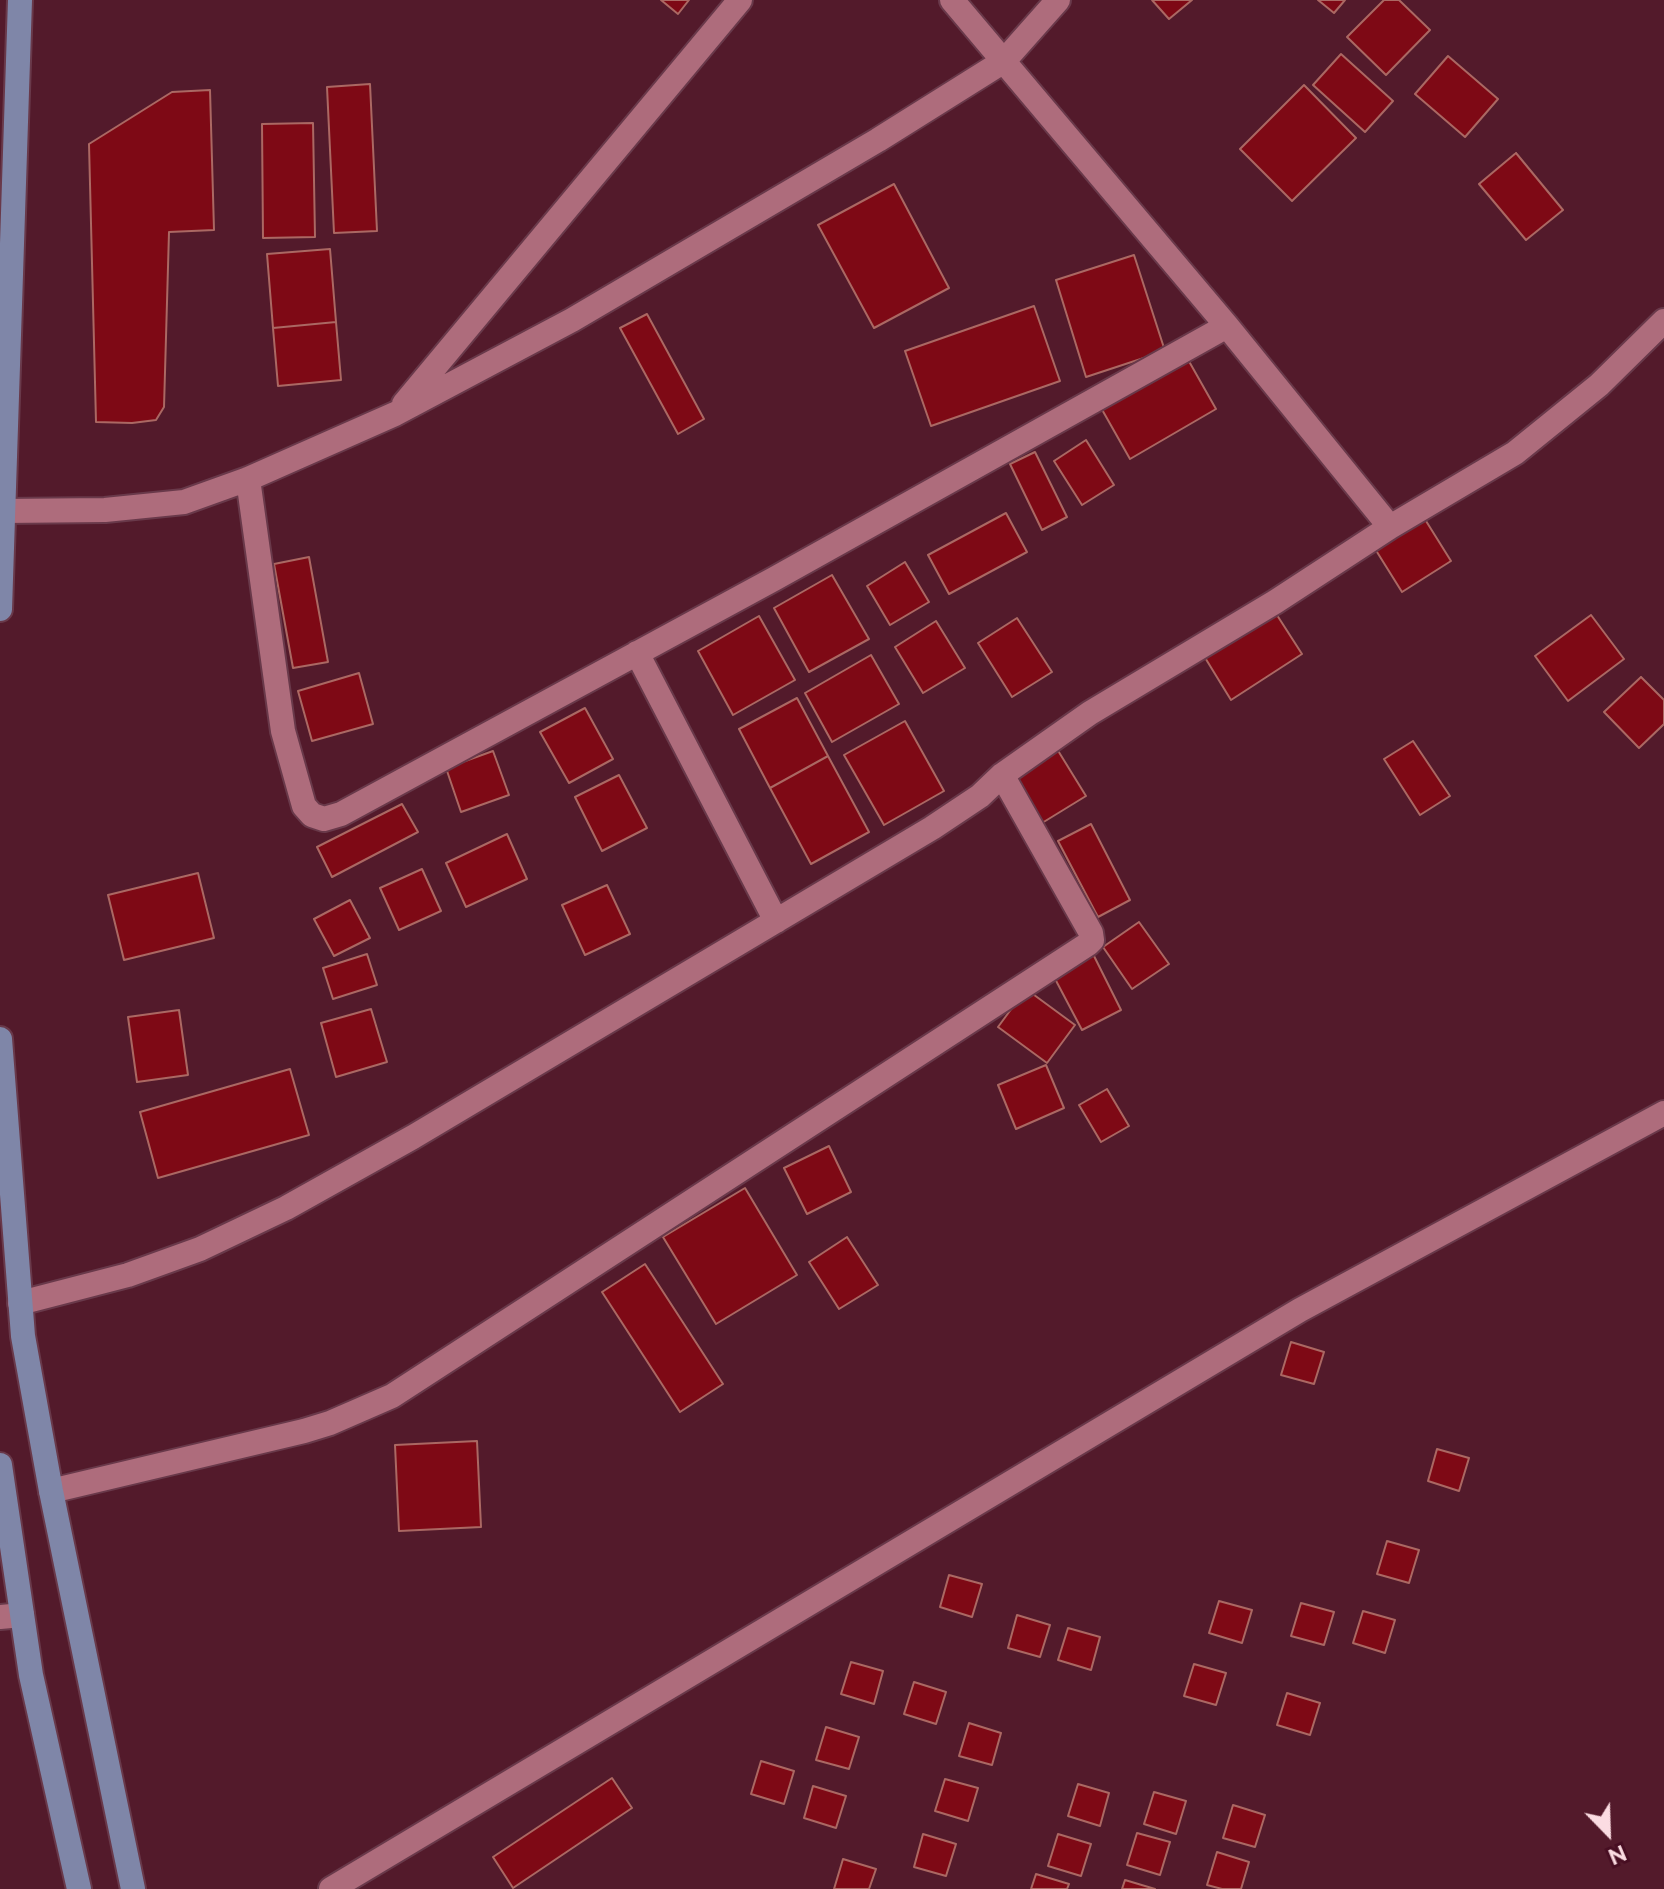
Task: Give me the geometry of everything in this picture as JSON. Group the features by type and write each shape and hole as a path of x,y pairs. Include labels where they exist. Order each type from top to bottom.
{"main road":[{"path":"0,609 20,0"},
{"path":"0,1039 23,1336 51,1491 133,1889"},
{"path":"0,1465 11,1616 31,1675 79,1889"}],"street":[{"path":"395,414 740,0"},
{"path":"952,0 1227,326 1390,527"},
{"path":"3,511 105,510 184,502 248,479 395,414 572,320 878,140 1004,61 1058,0"},
{"path":"20,1303 128,1275 200,1249 286,1208 413,1137 932,828 1090,713 1275,602 1390,527 1538,437 1599,385 1664,321"},
{"path":"248,479 283,731 304,806 318,818 341,814 1227,326"},
{"path":"637,653 776,921"},
{"path":"51,1491 304,1431 392,1396 1088,944 1092,940 1091,933 1002,775"},
{"path":"331,1889 1300,1310 1664,1113"}],"building":[{"path":"661,0 689,0 678,14"},
{"path":"1152,0 1192,0 1169,19"},
{"path":"1318,0 1345,0 1334,13"},
{"path":"1384,0 1399,0 1430,30 1386,75 1347,37"},
{"path":"1341,54 1393,101 1365,132 1313,85"},
{"path":"1448,56 1498,99 1465,137 1415,94"},
{"path":"370,84 377,231 334,233 327,87"},
{"path":"1304,85 1356,138 1292,201 1240,149"},
{"path":"210,90 214,230 169,232 164,407 156,420 96,422 89,144 172,92"},
{"path":"313,123 315,237 263,238 262,124"},
{"path":"1516,153 1563,210 1526,240 1479,184"},
{"path":"894,184 949,288 874,328 818,225"},
{"path":"330,249 336,322 273,328 267,254"},
{"path":"1134,255 1165,351 1086,377 1056,280"},
{"path":"1034,306 1060,381 931,426 905,351"},
{"path":"647,314 704,419 678,434 620,328"},
{"path":"336,322 341,380 278,386 273,328"},
{"path":"1186,356 1216,409 1130,459 1100,406"},
{"path":"1086,440 1114,485 1082,505 1054,461"},
{"path":"1035,452 1067,517 1042,530 1010,464"},
{"path":"1006,513 1027,552 949,594 928,555"},
{"path":"1421,513 1451,561 1402,592 1372,544"},
{"path":"309,557 328,662 293,668 274,564"},
{"path":"905,562 929,602 890,625 867,586"},
{"path":"832,575 869,639 809,672 774,608"},
{"path":"1275,612 1302,654 1231,700 1204,656"},
{"path":"1591,615 1624,659 1568,701 1535,656"},
{"path":"759,616 795,680 733,715 698,651"},
{"path":"1017,618 1052,672 1012,697 978,643"},
{"path":"936,621 965,668 923,693 895,647"},
{"path":"871,655 899,704 832,742 805,693"},
{"path":"359,673 373,724 312,741 298,691"},
{"path":"1641,677 1664,700 1664,724 1639,748 1604,712"},
{"path":"797,698 828,756 770,788 739,729"},
{"path":"585,708 613,759 569,783 540,732"},
{"path":"905,721 944,791 884,825 844,755"},
{"path":"1413,741 1450,796 1420,815 1384,759"},
{"path":"1057,749 1086,796 1042,823 1013,775"},
{"path":"493,751 509,795 461,812 446,768"},
{"path":"828,756 869,832 811,864 770,788"},
{"path":"619,775 647,828 602,851 575,797"},
{"path":"402,804 418,832 332,877 317,847"},
{"path":"1091,824 1130,900 1098,917 1058,841"},
{"path":"507,834 527,879 466,907 446,863"},
{"path":"422,869 441,911 399,930 380,888"},
{"path":"198,873 214,938 124,960 108,895"},
{"path":"607,885 630,934 585,955 562,905"},
{"path":"350,900 370,938 334,956 314,919"},
{"path":"1139,922 1169,964 1132,989 1103,947"},
{"path":"367,954 377,985 333,999 323,968"},
{"path":"1093,954 1121,1010 1082,1030 1053,975"},
{"path":"1026,989 1075,1025 1047,1063 998,1027"},
{"path":"371,1009 387,1062 336,1077 321,1023"},
{"path":"179,1010 188,1075 137,1082 128,1017"},
{"path":"1046,1065 1064,1108 1016,1129 998,1085"},
{"path":"290,1069 309,1135 158,1178 140,1112"},
{"path":"1107,1089 1129,1126 1101,1142 1079,1105"},
{"path":"829,1146 851,1192 807,1214 784,1168"},
{"path":"745,1188 797,1275 716,1324 663,1237"},
{"path":"847,1237 878,1285 839,1309 809,1262"},
{"path":"645,1264 723,1384 680,1412 602,1292"},
{"path":"1291,1342 1324,1352 1314,1384 1281,1375"},
{"path":"477,1441 481,1527 399,1531 395,1445"},
{"path":"1437,1449 1469,1458 1459,1491 1428,1481"},
{"path":"1387,1541 1419,1550 1409,1583 1377,1574"},
{"path":"949,1575 982,1584 972,1617 940,1607"},
{"path":"1219,1601 1252,1610 1242,1643 1209,1633"},
{"path":"1301,1603 1334,1612 1324,1645 1291,1636"},
{"path":"1363,1611 1395,1620 1385,1653 1353,1643"},
{"path":"1017,1615 1050,1625 1040,1657 1008,1648"},
{"path":"1068,1628 1100,1637 1091,1670 1058,1660"},
{"path":"851,1662 883,1671 874,1704 841,1694"},
{"path":"1194,1664 1226,1673 1216,1705 1184,1696"},
{"path":"914,1682 946,1692 936,1724 904,1714"},
{"path":"1287,1693 1320,1703 1310,1735 1277,1725"},
{"path":"969,1723 1001,1733 992,1765 959,1756"},
{"path":"826,1727 859,1737 849,1769 816,1760"},
{"path":"761,1761 794,1771 784,1804 751,1794"},
{"path":"612,1778 632,1808 513,1888 493,1857"},
{"path":"945,1779 978,1788 968,1821 935,1811"},
{"path":"1078,1784 1109,1793 1100,1826 1068,1816"},
{"path":"813,1786 846,1796 836,1828 804,1818"},
{"path":"1154,1792 1186,1801 1176,1834 1144,1824"},
{"path":"1233,1805 1265,1815 1255,1847 1223,1838"},
{"path":"1137,1833 1170,1842 1160,1875 1127,1865"},
{"path":"923,1834 956,1844 946,1876 914,1867"},
{"path":"1058,1834 1091,1844 1081,1876 1048,1866"},
{"path":"1217,1852 1249,1862 1241,1889 1207,1885"},
{"path":"843,1859 876,1869 869,1889 834,1889"},
{"path":"1036,1874 1069,1884 1067,1889 1031,1889"},
{"path":"1125,1880 1155,1889 1122,1889"}]}
